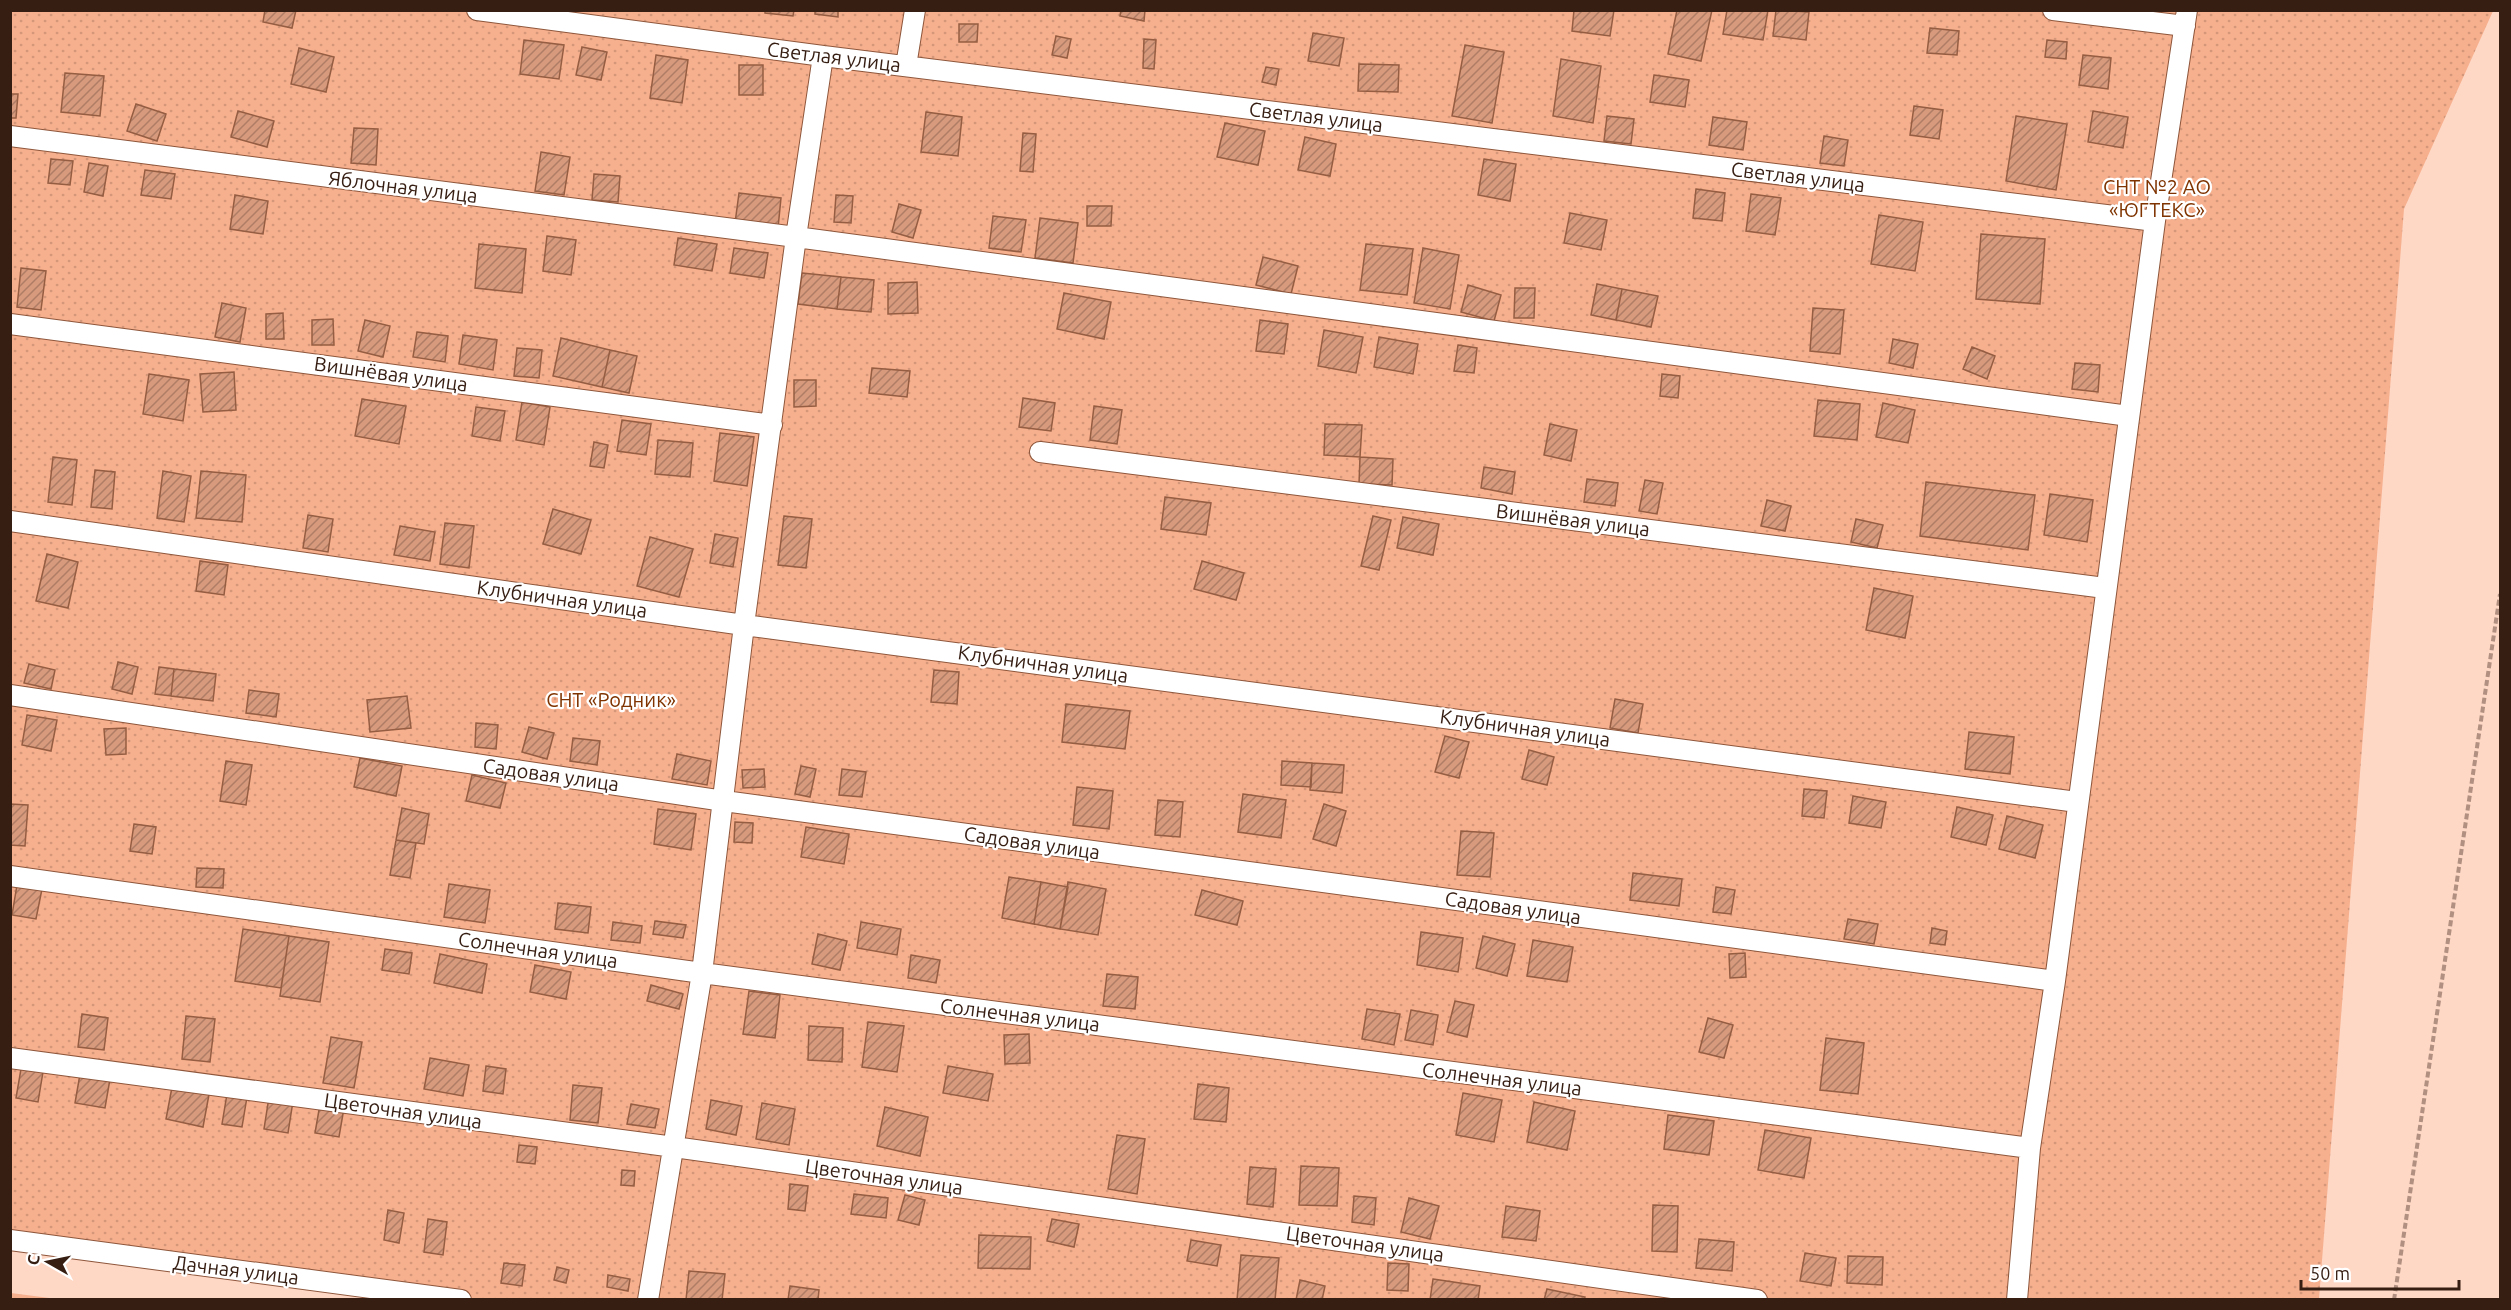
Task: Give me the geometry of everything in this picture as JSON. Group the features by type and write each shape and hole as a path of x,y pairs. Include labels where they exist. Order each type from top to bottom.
{"street":[{"name":"Светлая улица","path":"477,10 823,56 2155,222"},
{"path":"906,66 915,10"},
{"path":"2016,1299 2030,1148 2055,981 2155,222 2186,18 2053,10"},
{"path":"648,1299 702,974 744,625 796,237 823,56"},
{"name":"Яблочная улица","path":"10,136 796,237 2129,416"},
{"name":"Вишнёвая улица","path":"10,324 772,425"},
{"name":"Вишнёвая улица","path":"1040,452 2105,588"},
{"name":"Клубничная улица","path":"10,521 744,625 2077,802"},
{"name":"Садовая улица","path":"10,695 724,801 2055,981"},
{"name":"Солнечная улица","path":"10,876 702,974 2030,1148"},
{"name":"Цветочная улица","path":"10,1058 674,1147 1757,1299"},
{"name":"Дачная улица","path":"10,1240 461,1299"}],"path":[{"path":"2394,1299 2500,594"}],"green space":[{"name":"СНТ «Родник»","path":"11,11 2493,11 2404,209 2319,1299 461,1300 11,1240"},
{"path":"11,1293 57,1299 11,1299"}],"building":[{"path":"265,10 296,10 292,28 263,22"},
{"path":"765,10 794,10 793,16 765,13"},
{"path":"815,10 838,10 838,17 815,14"},
{"path":"1121,10 1145,10 1144,21 1120,16"},
{"path":"1574,10 1614,10 1610,36 1572,31"},
{"path":"1677,10 1712,10 1701,61 1668,54"},
{"path":"1727,10 1768,10 1763,40 1723,34"},
{"path":"1776,10 1809,12 1806,40 1773,36"},
{"path":"959,24 978,24 977,42 959,42"},
{"path":"1930,28 1959,31 1957,55 1927,53"},
{"path":"1313,33 1344,38 1339,66 1308,61"},
{"path":"1056,36 1071,39 1067,58 1052,55"},
{"path":"1144,39 1156,40 1154,69 1143,68"},
{"path":"524,40 564,45 559,79 520,74"},
{"path":"2047,40 2067,42 2066,59 2045,57"},
{"path":"1465,45 1504,52 1492,123 1452,116"},
{"path":"582,47 607,52 601,80 576,75"},
{"path":"299,48 334,57 326,92 291,84"},
{"path":"656,55 688,60 682,103 650,98"},
{"path":"2083,55 2111,58 2108,89 2079,85"},
{"path":"1561,59 1601,66 1593,123 1553,116"},
{"path":"1359,64 1399,65 1398,92 1358,91"},
{"path":"739,65 763,65 763,95 739,95"},
{"path":"1266,67 1279,69 1276,85 1262,82"},
{"path":"65,73 104,76 100,116 61,112"},
{"path":"1654,75 1689,80 1685,107 1650,102"},
{"path":"10,94 18,94 16,118 10,118"},
{"path":"136,104 166,114 157,141 127,131"},
{"path":"1914,106 1943,110 1939,139 1910,135"},
{"path":"238,111 274,121 267,147 231,137"},
{"path":"2093,111 2128,117 2123,148 2088,142"},
{"path":"926,112 962,117 958,156 921,152"},
{"path":"1607,116 1634,119 1631,144 1604,141"},
{"path":"2016,116 2067,124 2056,190 2006,181"},
{"path":"1713,117 1747,122 1743,150 1709,145"},
{"path":"1225,123 1265,131 1258,165 1217,157"},
{"path":"354,128 378,129 376,165 351,163"},
{"path":"1023,133 1036,134 1033,172 1020,171"},
{"path":"1824,136 1848,140 1844,166 1820,163"},
{"path":"1305,137 1336,144 1330,176 1298,170"},
{"path":"541,152 570,157 564,195 535,191"},
{"path":"51,159 73,161 70,185 48,183"},
{"path":"1484,159 1516,164 1510,201 1478,195"},
{"path":"89,163 108,166 103,196 84,192"},
{"path":"145,170 175,174 171,199 141,195"},
{"path":"594,174 620,176 618,202 592,200"},
{"path":"1696,189 1725,193 1722,221 1693,218"},
{"path":"739,193 781,198 778,228 735,223"},
{"path":"1751,194 1781,198 1775,235 1746,231"},
{"path":"235,195 268,201 263,234 230,229"},
{"path":"836,195 853,196 851,223 834,222"},
{"path":"899,204 921,210 913,238 892,232"},
{"path":"1087,206 1112,206 1111,226 1087,226"},
{"path":"1570,213 1607,220 1601,250 1564,243"},
{"path":"1879,215 1923,222 1915,271 1871,264"},
{"path":"993,216 1026,220 1021,252 989,248"},
{"path":"1040,218 1078,223 1073,263 1035,258"},
{"path":"1981,234 2045,239 2040,304 1976,299"},
{"path":"547,236 576,240 571,275 543,271"},
{"path":"678,238 717,244 712,271 674,265"},
{"path":"479,244 526,249 522,293 475,288"},
{"path":"1366,244 1413,249 1407,295 1360,290"},
{"path":"734,248 768,253 764,278 730,273"},
{"path":"1423,248 1459,255 1450,309 1414,303"},
{"path":"1263,257 1298,266 1291,294 1256,285"},
{"path":"21,268 46,271 41,310 17,307"},
{"path":"802,273 841,277 837,309 798,304"},
{"path":"841,277 874,280 871,312 837,309"},
{"path":"917,282 918,313 888,314 888,283"},
{"path":"1597,284 1622,289 1616,320 1591,315"},
{"path":"1468,285 1501,295 1494,321 1461,312"},
{"path":"1515,288 1535,288 1534,318 1514,318"},
{"path":"1622,289 1658,296 1651,327 1616,320"},
{"path":"1064,293 1111,302 1104,339 1057,329"},
{"path":"222,303 246,308 240,342 215,337"},
{"path":"1813,308 1844,310 1840,354 1810,351"},
{"path":"283,313 284,339 266,339 266,314"},
{"path":"333,319 334,345 312,345 312,320"},
{"path":"365,320 390,326 383,357 358,351"},
{"path":"1260,320 1288,324 1284,354 1256,351"},
{"path":"1324,330 1363,337 1356,373 1318,366"},
{"path":"417,332 448,336 445,362 413,357"},
{"path":"463,335 497,340 493,370 459,364"},
{"path":"1379,337 1418,344 1413,374 1374,367"},
{"path":"561,338 610,350 602,387 553,376"},
{"path":"1893,339 1918,344 1913,368 1889,363"},
{"path":"1458,345 1477,348 1474,373 1454,371"},
{"path":"1972,347 1995,356 1987,379 1963,369"},
{"path":"517,348 542,350 539,378 514,376"},
{"path":"610,350 637,356 629,393 602,387"},
{"path":"2075,363 2100,365 2098,392 2072,389"},
{"path":"872,368 910,371 907,397 869,393"},
{"path":"234,372 236,410 203,412 200,374"},
{"path":"149,374 189,380 183,421 143,414"},
{"path":"1662,374 1680,376 1678,398 1660,396"},
{"path":"794,380 816,380 816,406 794,407"},
{"path":"1023,398 1055,403 1051,431 1019,427"},
{"path":"362,399 406,406 399,444 355,436"},
{"path":"1818,400 1860,404 1857,440 1814,436"},
{"path":"522,402 550,407 544,445 516,440"},
{"path":"1883,403 1915,410 1908,443 1876,437"},
{"path":"1094,406 1122,410 1117,444 1090,440"},
{"path":"476,407 505,411 500,441 472,436"},
{"path":"622,420 651,424 646,455 617,451"},
{"path":"1325,424 1362,425 1360,457 1324,455"},
{"path":"1550,424 1577,430 1571,461 1544,455"},
{"path":"720,433 754,437 747,486 714,481"},
{"path":"658,440 693,443 690,477 655,474"},
{"path":"594,442 608,445 604,468 590,466"},
{"path":"53,457 77,460 72,505 48,502"},
{"path":"1360,457 1393,459 1392,485 1359,484"},
{"path":"1484,467 1515,472 1512,494 1481,488"},
{"path":"95,470 115,472 112,509 91,507"},
{"path":"163,471 191,476 184,522 157,518"},
{"path":"201,471 246,475 242,522 196,518"},
{"path":"1587,479 1618,483 1615,506 1584,502"},
{"path":"1645,480 1663,483 1657,514 1639,511"},
{"path":"1926,482 2035,495 2028,550 1920,536"},
{"path":"2050,494 2093,500 2087,542 2044,535"},
{"path":"1165,497 1211,503 1206,535 1161,529"},
{"path":"1767,500 1791,506 1785,531 1761,526"},
{"path":"553,509 591,520 581,554 543,544"},
{"path":"308,515 333,519 328,552 303,548"},
{"path":"784,516 812,519 806,568 778,565"},
{"path":"1373,516 1391,520 1379,570 1361,566"},
{"path":"1403,517 1439,524 1433,555 1397,548"},
{"path":"1856,519 1883,525 1877,548 1851,542"},
{"path":"445,523 474,526 469,568 440,564"},
{"path":"400,526 435,532 430,561 394,555"},
{"path":"715,534 738,538 733,567 710,563"},
{"path":"650,537 693,549 679,597 637,586"},
{"path":"47,554 78,562 68,608 36,601"},
{"path":"200,561 228,565 224,595 196,591"},
{"path":"1202,561 1244,573 1236,600 1194,589"},
{"path":"1874,588 1913,596 1905,638 1866,630"},
{"path":"118,662 138,667 132,694 112,689"},
{"path":"29,664 55,670 51,689 24,683"},
{"path":"159,667 174,669 171,696 155,694"},
{"path":"174,669 216,674 213,701 171,696"},
{"path":"934,670 959,672 957,704 931,702"},
{"path":"249,690 279,694 276,717 246,713"},
{"path":"407,696 411,728 370,732 367,700"},
{"path":"1615,699 1643,704 1638,733 1610,728"},
{"path":"1066,704 1130,711 1125,749 1062,742"},
{"path":"27,715 57,720 51,751 22,745"},
{"path":"476,723 498,725 496,749 475,747"},
{"path":"529,727 554,733 547,759 522,752"},
{"path":"126,728 126,754 106,755 104,729"},
{"path":"1969,732 2014,737 2010,774 1965,769"},
{"path":"1445,736 1469,742 1459,778 1435,772"},
{"path":"573,738 600,741 597,765 570,761"},
{"path":"1529,750 1554,757 1547,785 1522,779"},
{"path":"677,754 711,761 707,785 672,779"},
{"path":"360,758 402,766 396,796 354,787"},
{"path":"226,761 252,765 246,805 220,801"},
{"path":"1282,761 1312,763 1311,787 1281,785"},
{"path":"1312,763 1344,765 1342,793 1310,790"},
{"path":"801,766 816,769 810,797 795,794"},
{"path":"764,769 765,787 743,788 742,770"},
{"path":"842,769 866,772 862,797 839,795"},
{"path":"472,775 506,783 500,808 466,801"},
{"path":"1077,787 1113,791 1109,829 1073,825"},
{"path":"1804,789 1827,791 1824,818 1802,816"},
{"path":"1243,794 1286,800 1281,838 1238,832"},
{"path":"1853,796 1886,802 1881,828 1849,823"},
{"path":"1158,800 1183,802 1180,837 1155,835"},
{"path":"10,804 28,805 25,846 10,845"},
{"path":"1324,804 1346,811 1336,846 1313,839"},
{"path":"1957,807 1993,815 1986,845 1951,837"},
{"path":"402,808 429,814 424,844 396,840"},
{"path":"658,809 696,814 691,850 654,844"},
{"path":"2007,816 2043,825 2035,858 1999,849"},
{"path":"735,822 753,823 752,843 734,842"},
{"path":"134,824 156,827 152,854 130,851"},
{"path":"806,827 849,834 844,864 801,857"},
{"path":"1461,831 1494,833 1490,877 1457,875"},
{"path":"396,840 416,843 410,878 390,875"},
{"path":"197,868 224,869 223,888 196,887"},
{"path":"1633,873 1682,879 1679,906 1630,900"},
{"path":"1009,877 1041,882 1034,924 1002,918"},
{"path":"1041,882 1068,887 1060,929 1034,924"},
{"path":"1068,882 1106,889 1098,935 1060,929"},
{"path":"449,884 490,890 485,923 444,917"},
{"path":"17,885 42,889 36,919 12,915"},
{"path":"1716,887 1735,890 1731,914 1713,912"},
{"path":"1202,890 1243,901 1237,925 1195,915"},
{"path":"558,903 591,907 588,933 555,929"},
{"path":"1848,919 1878,924 1874,944 1844,939"},
{"path":"655,921 686,925 683,938 653,934"},
{"path":"613,922 642,926 640,943 611,940"},
{"path":"861,922 901,929 897,955 857,948"},
{"path":"1932,928 1947,931 1945,945 1930,943"},
{"path":"243,929 289,936 281,988 235,981"},
{"path":"1421,932 1463,938 1458,972 1417,965"},
{"path":"818,934 847,941 840,970 812,964"},
{"path":"289,936 329,942 320,1002 280,996"},
{"path":"1483,936 1515,944 1507,976 1476,968"},
{"path":"1533,940 1573,947 1567,982 1527,976"},
{"path":"385,949 412,953 409,974 382,970"},
{"path":"1745,953 1746,977 1730,978 1729,954"},
{"path":"440,954 487,964 482,993 434,983"},
{"path":"911,955 940,960 936,983 908,978"},
{"path":"535,965 571,972 566,999 530,992"},
{"path":"1107,974 1138,977 1135,1009 1103,1006"},
{"path":"651,985 683,994 679,1009 647,1001"},
{"path":"749,991 780,995 775,1038 743,1034"},
{"path":"1455,1001 1474,1005 1467,1037 1447,1032"},
{"path":"1367,1009 1400,1014 1394,1045 1362,1039"},
{"path":"1411,1010 1438,1015 1433,1045 1405,1040"},
{"path":"82,1014 108,1018 104,1050 78,1047"},
{"path":"186,1016 215,1019 210,1062 182,1059"},
{"path":"1708,1018 1733,1025 1724,1058 1699,1052"},
{"path":"868,1022 904,1026 897,1072 862,1067"},
{"path":"809,1026 843,1028 842,1062 808,1060"},
{"path":"1029,1034 1030,1063 1005,1064 1004,1035"},
{"path":"331,1037 362,1042 354,1088 323,1083"},
{"path":"1826,1038 1864,1043 1858,1094 1820,1090"},
{"path":"430,1058 469,1065 463,1096 424,1089"},
{"path":"22,1063 44,1066 38,1102 16,1098"},
{"path":"486,1066 506,1069 503,1094 483,1091"},
{"path":"948,1066 993,1074 988,1101 943,1093"},
{"path":"80,1074 110,1079 105,1108 75,1103"},
{"path":"173,1082 210,1089 203,1127 166,1119"},
{"path":"1198,1084 1229,1088 1226,1122 1194,1119"},
{"path":"573,1085 602,1088 598,1123 570,1120"},
{"path":"1463,1093 1502,1100 1494,1142 1456,1135"},
{"path":"227,1094 247,1097 242,1127 222,1124"},
{"path":"269,1097 293,1101 288,1133 264,1129"},
{"path":"711,1100 742,1106 736,1135 706,1129"},
{"path":"1534,1102 1575,1111 1567,1150 1527,1142"},
{"path":"762,1103 795,1109 789,1145 756,1139"},
{"path":"320,1104 344,1108 339,1137 315,1133"},
{"path":"631,1104 659,1109 655,1128 627,1124"},
{"path":"885,1107 928,1117 920,1156 877,1146"},
{"path":"1668,1115 1714,1121 1709,1155 1664,1149"},
{"path":"1765,1130 1811,1138 1804,1178 1758,1170"},
{"path":"1117,1135 1145,1139 1137,1194 1108,1189"},
{"path":"519,1145 537,1147 535,1164 517,1162"},
{"path":"1301,1166 1339,1168 1337,1206 1299,1205"},
{"path":"1250,1167 1276,1169 1273,1207 1247,1204"},
{"path":"622,1170 635,1171 634,1186 621,1185"},
{"path":"790,1184 808,1186 805,1211 788,1209"},
{"path":"854,1194 888,1198 886,1218 851,1214"},
{"path":"905,1195 925,1200 919,1225 898,1220"},
{"path":"1354,1196 1376,1198 1374,1225 1352,1222"},
{"path":"1409,1198 1439,1206 1430,1239 1401,1232"},
{"path":"1653,1205 1678,1206 1677,1252 1652,1251"},
{"path":"1506,1206 1540,1211 1536,1241 1502,1237"},
{"path":"388,1210 404,1213 399,1243 384,1240"},
{"path":"428,1219 447,1222 443,1255 424,1252"},
{"path":"1052,1219 1079,1224 1074,1247 1047,1241"},
{"path":"979,1235 1031,1237 1030,1269 978,1268"},
{"path":"1699,1239 1734,1242 1732,1271 1696,1268"},
{"path":"1191,1240 1221,1245 1217,1266 1187,1261"},
{"path":"1805,1253 1836,1258 1831,1286 1800,1281"},
{"path":"1241,1255 1279,1258 1275,1300 1237,1300"},
{"path":"1848,1256 1883,1257 1882,1285 1847,1283"},
{"path":"504,1263 525,1265 522,1286 501,1283"},
{"path":"1388,1263 1409,1264 1408,1291 1387,1290"},
{"path":"557,1267 569,1270 566,1283 554,1280"},
{"path":"689,1271 725,1274 722,1300 686,1300"},
{"path":"608,1275 630,1279 628,1291 607,1287"},
{"path":"1433,1279 1480,1286 1478,1300 1430,1300"},
{"path":"1300,1280 1325,1286 1322,1300 1296,1300"},
{"path":"790,1286 819,1290 818,1300 788,1300"},
{"path":"1547,1289 1585,1297 1584,1300 1544,1300"}],"park label":[{"name":"СНТ №2 АО «ЮГТЕКС»","path":"2157,198"}]}
